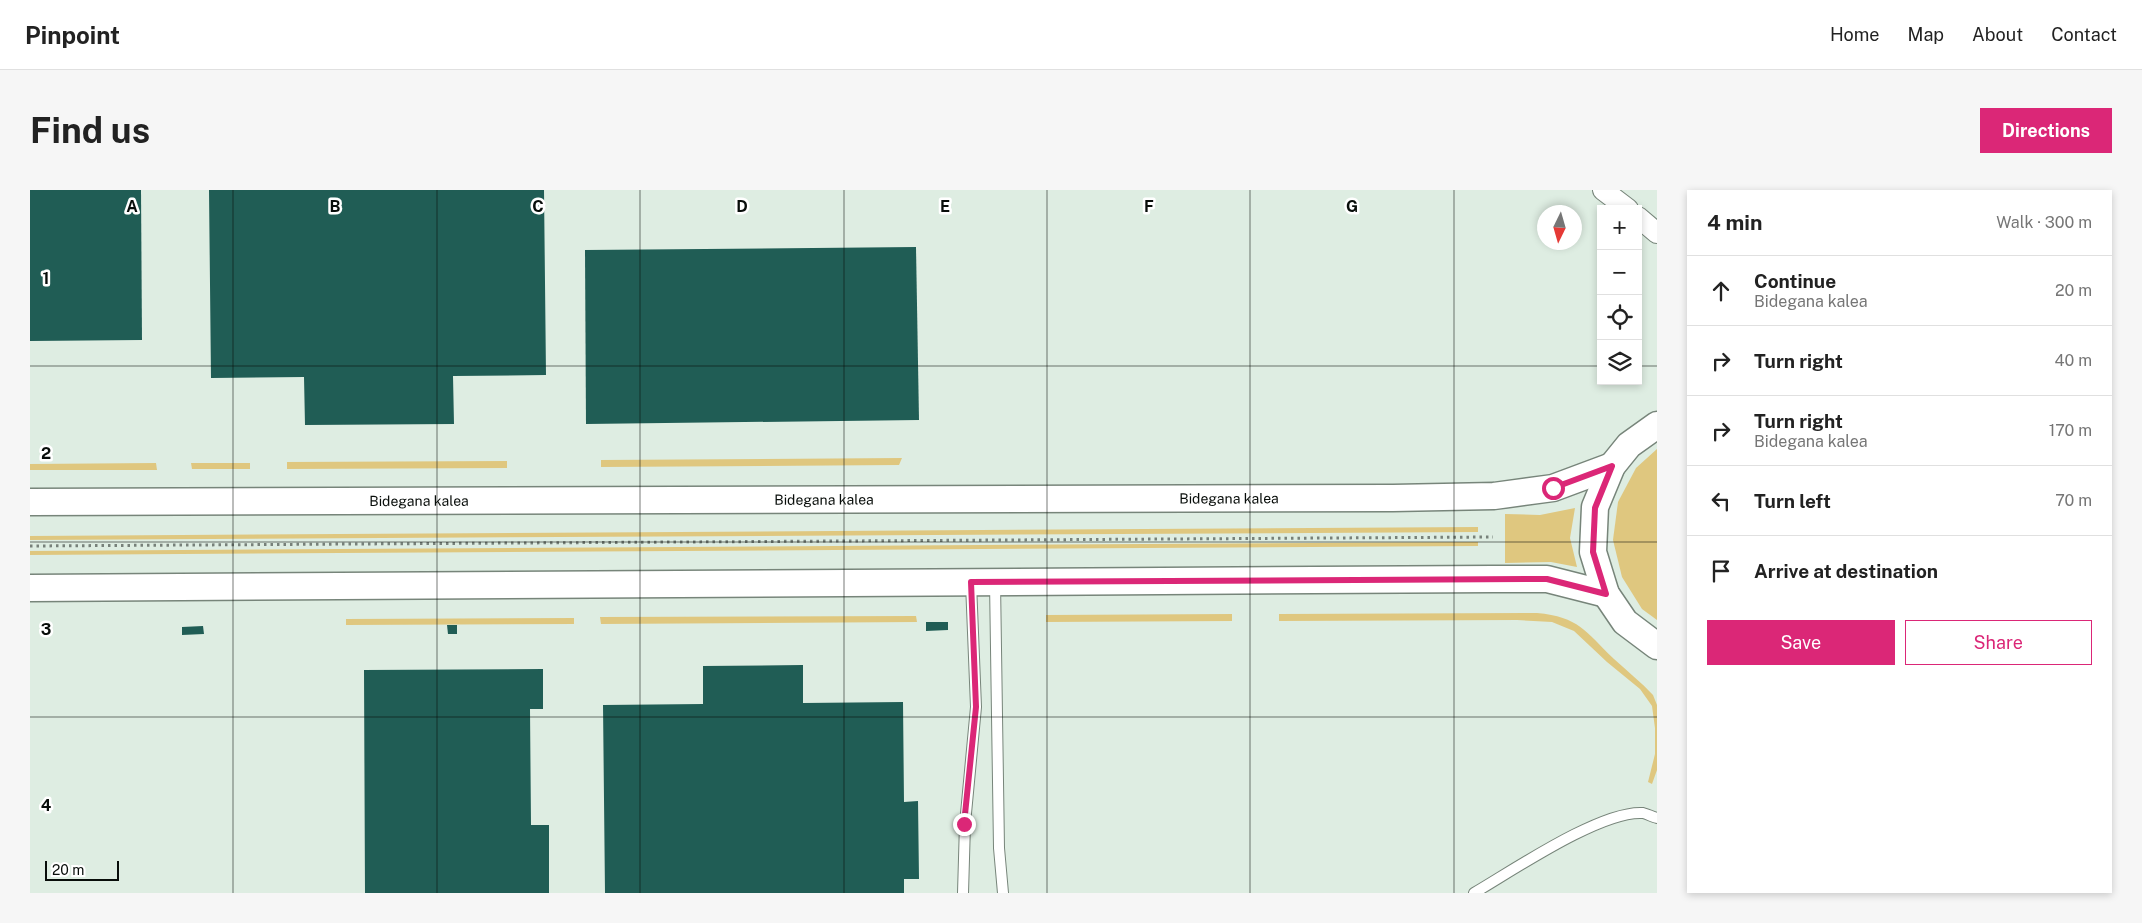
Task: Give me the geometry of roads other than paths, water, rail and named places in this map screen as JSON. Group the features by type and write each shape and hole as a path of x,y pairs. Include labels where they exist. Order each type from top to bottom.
{"street":[{"path":"1603,190 1623,205"},
{"path":"1642,220 1657,233"},
{"path":"1655,425 1629,446 1612,466 1595,508 1593,552 1606,594 1625,622 1657,646"},
{"name":"Bidegana kalea","path":"30,502 1494,496 1553,488 1612,466"},
{"path":"30,588 1547,579 1606,594"}],"lane":[{"path":"963,893 964,824 976,707 983,582"},
{"path":"983,582 1003,893"},
{"path":"1474,893 1586,828 1616,817 1643,813 1657,818"}]}
